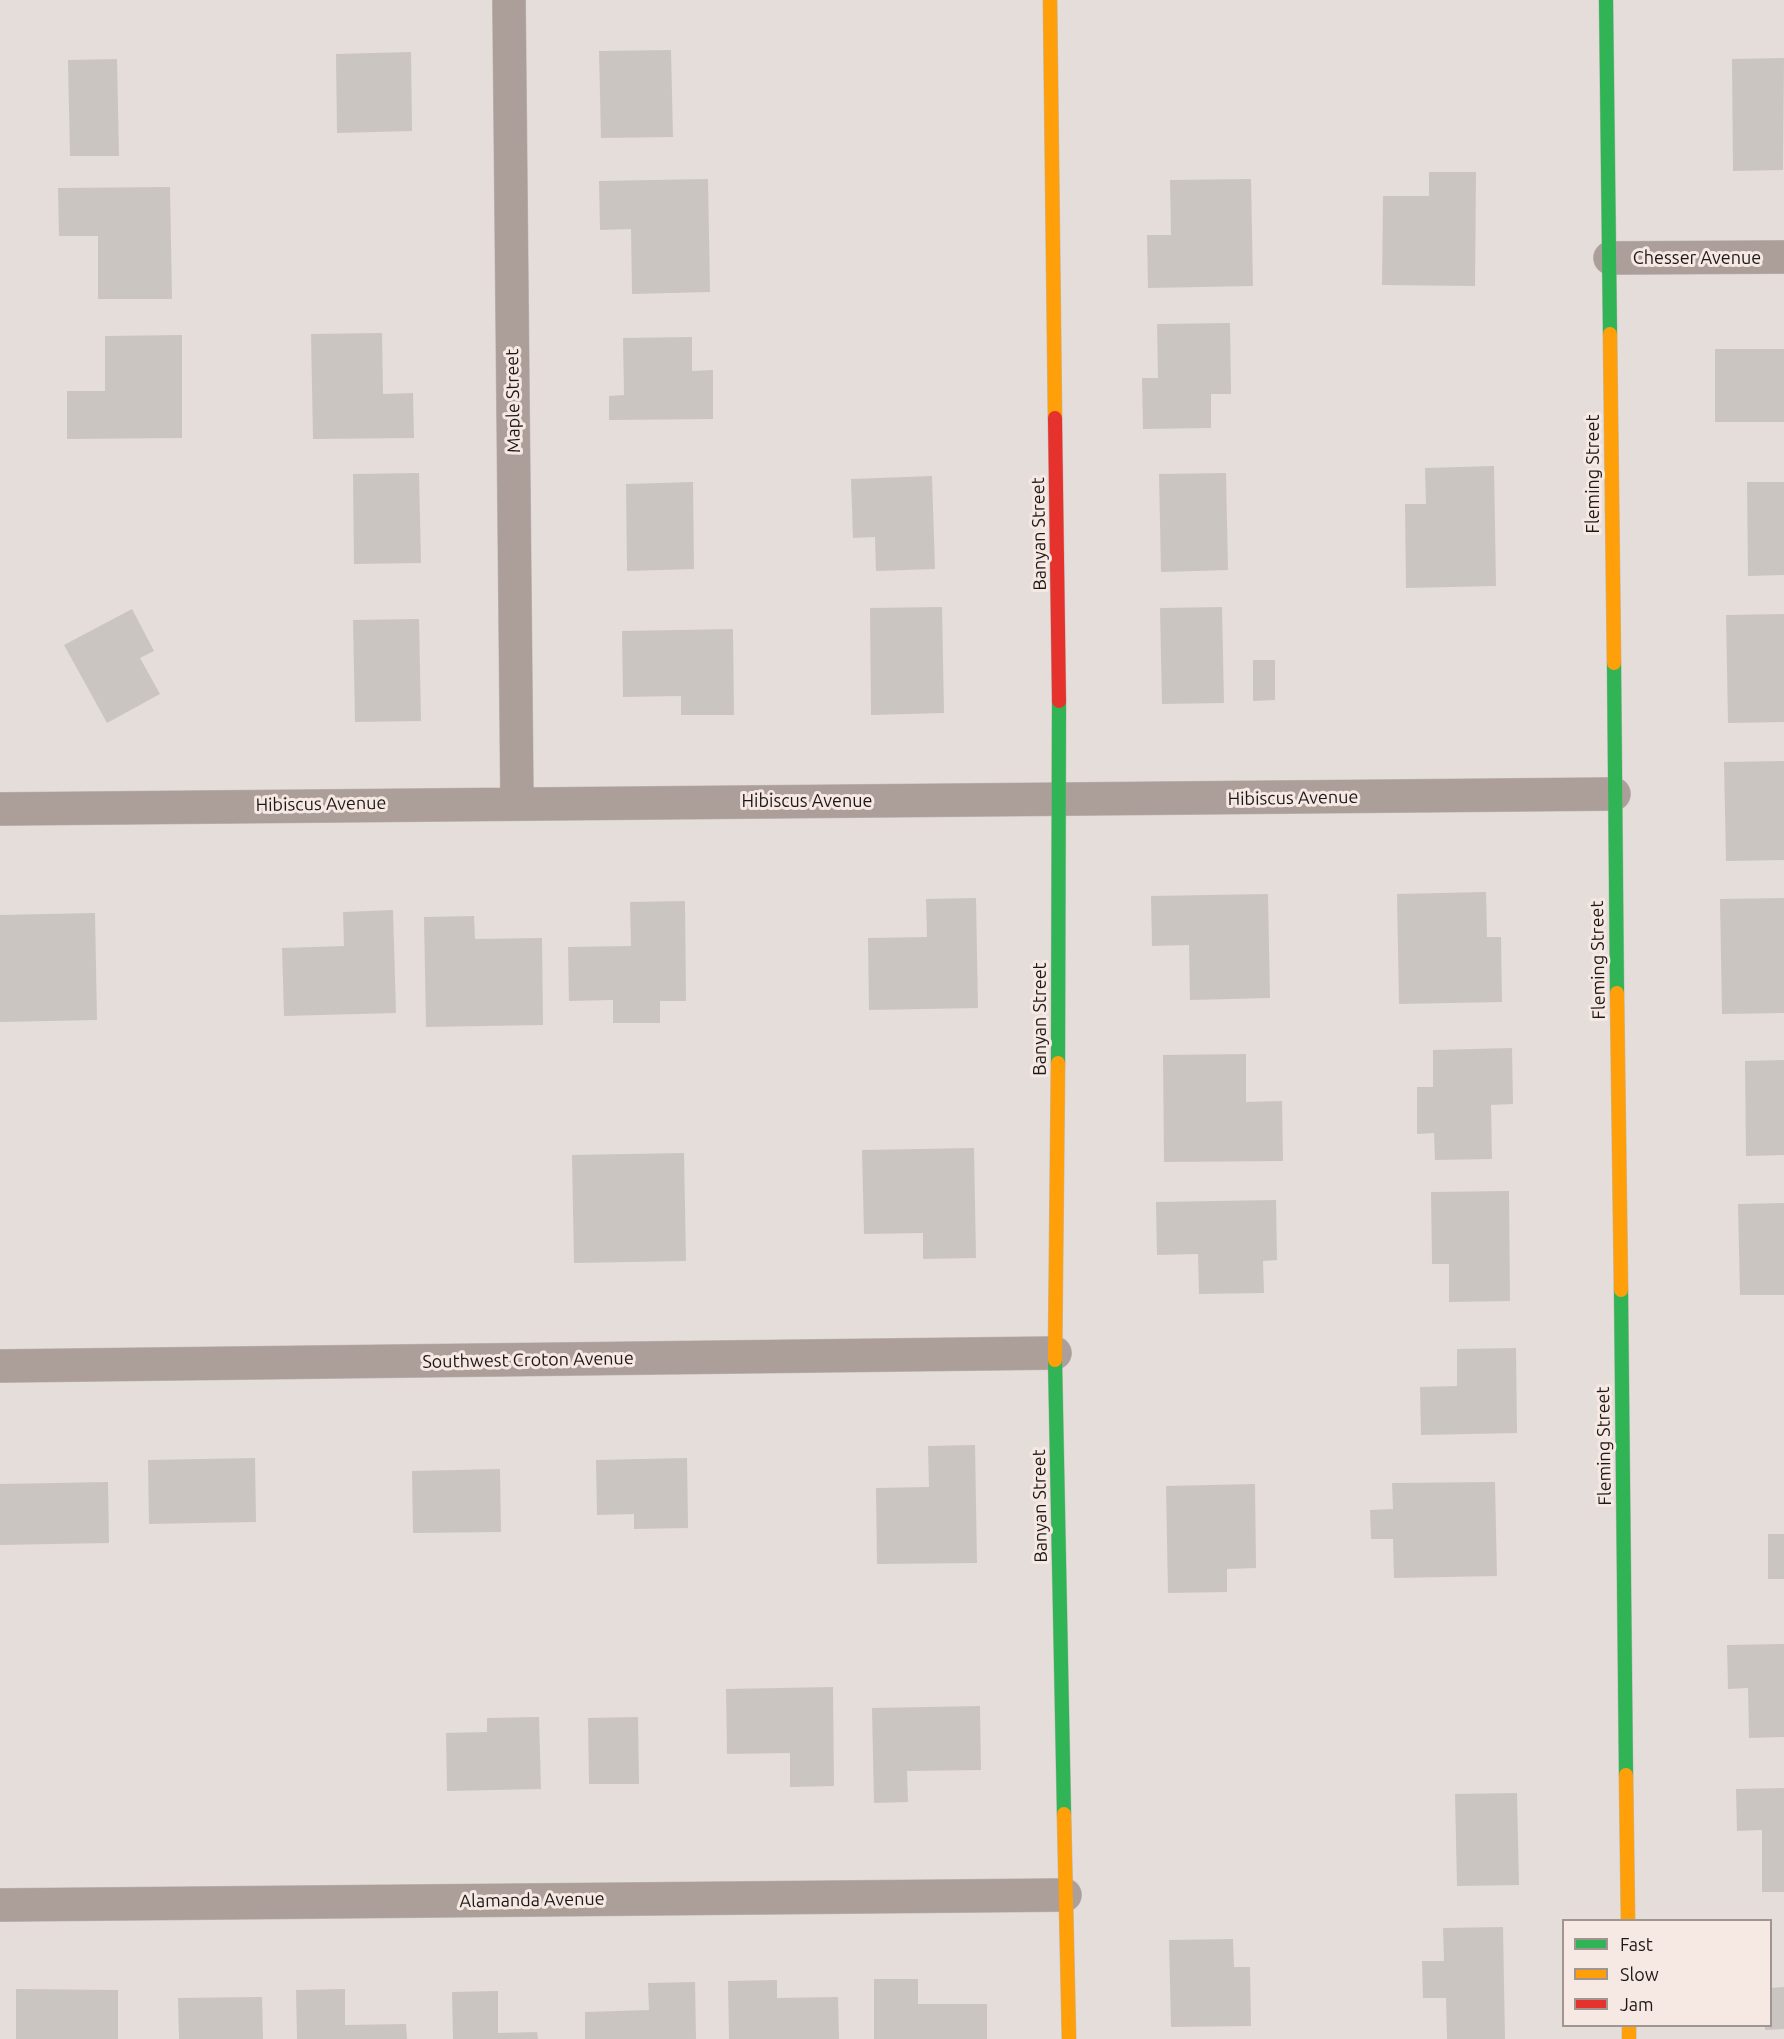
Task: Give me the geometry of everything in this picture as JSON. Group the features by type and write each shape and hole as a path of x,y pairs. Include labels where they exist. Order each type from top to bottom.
{"street":[{"name":"Maple Street","path":"509,0 517,802"},
{"name":"Banyan Street","path":"1050,0 1060,800 1055,1353 1069,2039"},
{"name":"Fleming Street","path":"1606,0 1628,1919"},
{"name":"Chesser Avenue","path":"1610,258 1784,257"},
{"name":"Hibiscus Avenue","path":"0,808 1614,794"},
{"name":"Southwest Croton Avenue","path":"0,1366 1055,1353"},
{"name":"Alamanda Avenue","path":"0,1905 1065,1895"}],"building":[{"path":"671,50 673,137 601,138 599,51"},
{"path":"411,52 412,131 337,133 336,54"},
{"path":"1784,58 1783,170 1733,171 1732,59"},
{"path":"117,59 119,156 70,156 68,60"},
{"path":"1429,172 1476,172 1475,286 1382,285 1383,196 1429,196"},
{"path":"708,179 710,292 632,294 631,229 600,230 599,181"},
{"path":"1251,179 1253,286 1148,288 1147,235 1171,235 1170,180"},
{"path":"170,187 172,299 98,299 98,236 59,236 58,188"},
{"path":"1230,323 1231,394 1211,394 1211,428 1143,429 1142,378 1158,378 1157,324"},
{"path":"382,333 383,394 413,393 414,438 313,439 311,334"},
{"path":"182,335 182,438 67,439 67,391 105,391 105,336"},
{"path":"692,337 692,371 713,370 713,419 609,420 609,396 624,395 623,338"},
{"path":"1715,349 1784,349 1784,422 1715,422"},
{"path":"1494,466 1496,586 1406,588 1405,504 1426,504 1425,468"},
{"path":"419,473 421,563 354,564 353,474"},
{"path":"1226,473 1228,570 1161,572 1159,474"},
{"path":"932,476 935,569 876,571 875,537 853,538 851,479"},
{"path":"693,482 694,569 627,571 626,484"},
{"path":"1747,482 1784,482 1784,575 1748,576"},
{"path":"942,607 944,713 871,715 870,608"},
{"path":"1222,607 1224,703 1162,704 1160,608"},
{"path":"132,609 154,651 140,658 160,694 107,723 64,645"},
{"path":"1784,614 1784,722 1728,723 1726,615"},
{"path":"419,619 421,721 355,722 353,620"},
{"path":"733,629 734,715 681,715 681,696 623,697 622,631"},
{"path":"1253,660 1275,660 1275,700 1253,701"},
{"path":"1784,761 1784,860 1726,861 1724,762"},
{"path":"1486,892 1487,937 1501,937 1502,1002 1399,1004 1397,894"},
{"path":"1268,894 1270,998 1190,1000 1189,945 1152,946 1151,896"},
{"path":"976,898 978,1008 869,1010 868,938 927,937 926,899"},
{"path":"1784,898 1784,1013 1722,1014 1720,899"},
{"path":"685,901 686,1001 660,1001 660,1023 613,1023 613,1000 569,1001 568,947 631,946 630,902"},
{"path":"393,910 396,1013 284,1016 282,948 344,946 343,912"},
{"path":"95,913 97,1020 0,1022 0,915"},
{"path":"474,916 475,939 542,938 543,1025 426,1027 424,917"},
{"path":"1512,1048 1513,1104 1491,1105 1492,1159 1435,1160 1434,1133 1417,1134 1417,1087 1433,1087 1433,1050"},
{"path":"1246,1054 1246,1102 1282,1101 1283,1161 1164,1162 1163,1055"},
{"path":"1784,1060 1784,1155 1746,1156 1745,1061"},
{"path":"974,1148 976,1258 923,1259 923,1233 864,1234 862,1150"},
{"path":"684,1153 686,1261 574,1263 572,1155"},
{"path":"1509,1191 1510,1301 1449,1302 1449,1264 1432,1264 1431,1192"},
{"path":"1276,1200 1277,1260 1263,1261 1264,1293 1199,1294 1198,1254 1157,1255 1156,1202"},
{"path":"1784,1203 1784,1295 1740,1295 1738,1204"},
{"path":"1516,1348 1517,1433 1421,1435 1420,1387 1457,1386 1457,1349"},
{"path":"975,1445 977,1563 877,1564 876,1488 929,1487 928,1446"},
{"path":"255,1458 256,1522 149,1524 148,1460"},
{"path":"687,1458 688,1528 634,1529 634,1514 597,1515 596,1460"},
{"path":"500,1469 501,1532 413,1533 412,1471"},
{"path":"108,1482 109,1543 0,1545 0,1484"},
{"path":"1495,1482 1497,1576 1394,1578 1393,1539 1371,1539 1370,1510 1393,1509 1392,1483"},
{"path":"1255,1484 1256,1568 1227,1569 1227,1592 1168,1593 1166,1486"},
{"path":"1768,1534 1784,1534 1784,1579 1768,1579"},
{"path":"1784,1644 1784,1737 1749,1738 1748,1688 1728,1689 1727,1645"},
{"path":"833,1687 834,1786 790,1787 790,1753 727,1754 726,1689"},
{"path":"980,1706 981,1770 907,1771 908,1802 874,1803 872,1708"},
{"path":"539,1717 541,1789 447,1791 446,1733 487,1732 487,1718"},
{"path":"638,1717 639,1784 589,1784 588,1718"},
{"path":"1784,1788 1784,1892 1762,1892 1762,1830 1737,1831 1736,1789"},
{"path":"1517,1793 1519,1885 1457,1886 1455,1794"},
{"path":"1503,1927 1505,2039 1447,2039 1446,1998 1423,1998 1422,1961 1444,1961 1443,1928"},
{"path":"1233,1939 1234,1967 1250,1967 1251,2026 1171,2027 1169,1940"},
{"path":"874,1979 918,1979 918,2004 987,2004 987,2039 874,2039"},
{"path":"777,1980 777,1998 838,1997 839,2039 729,2039 728,1981"},
{"path":"695,1982 696,2039 585,2039 585,2012 649,2010 648,1983"},
{"path":"1784,1987 1784,2029 1765,2030 1765,2027 1772,2027 1772,1988"},
{"path":"16,1989 118,1990 118,2039 16,2039"},
{"path":"345,1989 345,2025 406,2024 407,2039 297,2039 296,1990"},
{"path":"498,1991 498,2033 537,2032 538,2039 453,2039 452,1992"},
{"path":"262,1997 263,2039 179,2039 178,1998"}],"traffic: fast":[{"path":"1606,0 1610,334"},
{"path":"1614,663 1617,993"},
{"path":"1058,1063 1059,701"},
{"path":"1621,1290 1626,1775"},
{"path":"1055,1360 1064,1814"}],"traffic: slow":[{"path":"1050,0 1055,418"},
{"path":"1610,334 1614,663"},
{"path":"1617,993 1621,1290"},
{"path":"1055,1360 1058,1063"},
{"path":"1626,1775 1628,1919"},
{"path":"1064,1814 1069,2039"},
{"path":"1629,2027 1629,2039"}],"traffic: jam":[{"path":"1055,418 1059,701"}]}
